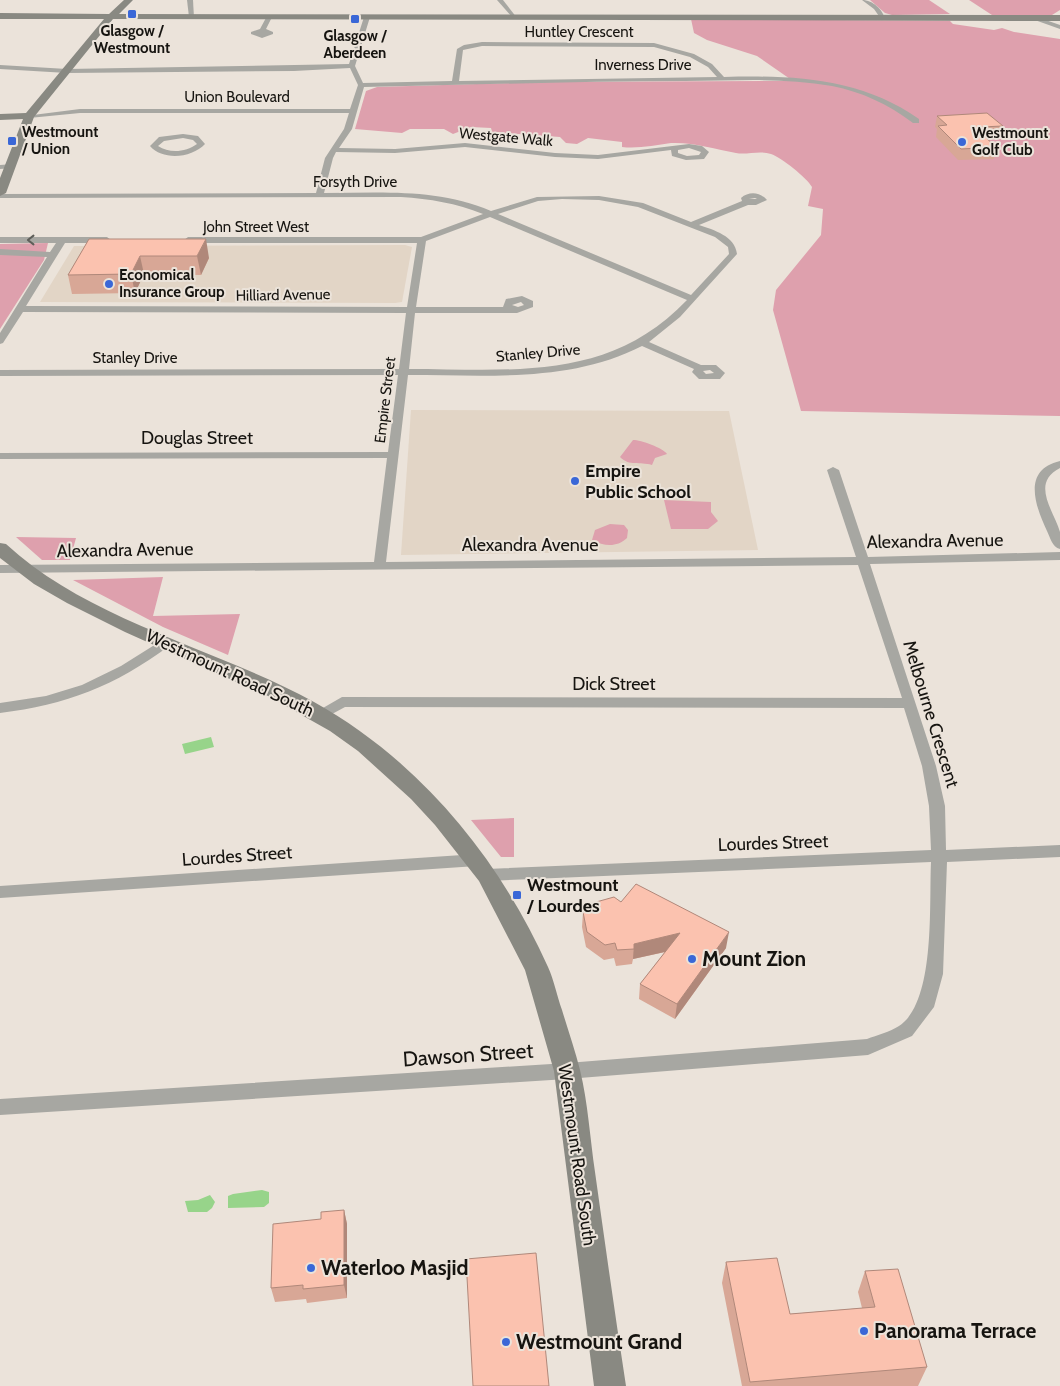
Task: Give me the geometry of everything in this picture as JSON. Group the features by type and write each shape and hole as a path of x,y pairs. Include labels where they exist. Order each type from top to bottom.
{"street":[{"path":"0,194 5,169 27,120 112,16 129,0"},
{"path":"190,0 192,17"},
{"path":"500,0 515,17"},
{"path":"865,0 883,18"},
{"path":"0,16 1060,18"},
{"path":"262,30 269,17"},
{"path":"319,195 329,158 348,129 361,85 352,66 367,17"},
{"path":"1034,18 1060,27"},
{"name":"Huntley Crescent","path":"455,83 460,50 466,46 482,44 654,45 678,51 712,66 722,79"},
{"path":"0,69 53,73 126,70 144,72 247,72 352,66"},
{"name":"Inverness Drive","path":"361,85 540,79 795,80 837,85 879,98 916,121"},
{"name":"Union Boulevard","path":"0,123 123,112 352,111"},
{"path":"186,129 201,144 196,148 179,153 162,152 154,146 162,139 186,129 193,112"},
{"name":"Union Boulevard","path":"0,117 27,120"},
{"name":"Westgate Walk","path":"334,150 395,151 464,145 555,155 598,157 674,149"},
{"name":"Forsyth Drive","path":"0,194 319,195 435,197 455,200 691,298"},
{"name":"Stanley Drive","path":"0,373 404,373 558,370 594,363 641,342 664,326 733,254 732,246 727,241 693,224 640,205 599,198 537,200 492,214 422,240"},
{"path":"693,224 747,202"},
{"path":"0,240 119,240"},
{"path":"0,340 62,240"},
{"name":"John Street West","path":"177,240 422,240"},
{"name":"Empire Street","path":"380,564 411,308 422,240"},
{"path":"0,252 53,255"},
{"name":"Hilliard Avenue","path":"20,309 178,311 411,308 517,310"},
{"path":"641,342 700,368"},
{"name":"Douglas Street","path":"0,456 394,455"},
{"path":"1060,464 1046,472 1040,480 1039,490 1044,512 1060,545"},
{"name":"Melbourne Crescent","path":"833,470 861,561 910,703 929,766 937,806 939,857 935,974 925,1007"},
{"name":"Westmount Road South","path":"0,548 61,593 164,643 276,691 321,715 365,744 427,800 482,868 537,970 567,1071 610,1386"},
{"name":"Alexandra Avenue","path":"0,569 861,561 1060,556"},
{"path":"0,708 46,702 88,690 114,678 164,643"},
{"name":"Dick Street","path":"321,715 342,702 910,703"},
{"name":"Lourdes Street","path":"0,892 482,868 939,857 1060,851"},
{"name":"Dawson Street","path":"0,1107 567,1071 868,1046 906,1031 925,1007"}],"shaded area":[{"path":"870,0 929,0 950,14 892,15 885,13"},
{"path":"969,0 1060,0 1060,10 1052,15 992,15"},
{"path":"691,19 950,21 953,24 994,30 1002,28 1014,32 1060,39 1060,416 801,411 773,310 776,290 821,235 823,209 808,206 812,187 793,168 771,154 762,152 736,153 679,143 622,147 622,142 588,138 577,144 566,143 560,137 492,132 491,128 471,127 453,134 444,129 410,129 402,133 355,129 366,91 377,87 539,82 793,81 757,56 707,40 694,33"},
{"path":"48,243 44,260 0,329 0,244"},
{"path":"405,245 412,247 402,302 40,302 74,246"},
{"name":"Empire Public School","path":"411,410 729,411 758,550 401,555"},
{"path":"633,440 661,449 667,454 655,458 652,465 627,462 620,457"},
{"path":"664,500 711,502 711,512 718,521 708,529 671,529"},
{"path":"610,524 624,525 628,530 627,538 614,545 601,544 592,540 595,530"},
{"path":"16,537 76,538 70,560 42,560"},
{"path":"163,577 153,616 240,614 228,655 163,627 73,580"},
{"path":"211,737 214,747 185,754 182,744"},
{"path":"514,818 514,857 501,857 471,820"},
{"path":"262,1190 269,1192 269,1203 264,1207 228,1208 228,1196"},
{"path":"210,1195 215,1202 207,1212 188,1212 185,1201 198,1200"}],"building":[{"path":"987,113 1003,126 981,127 989,134 983,135 996,147 961,149 938,126 947,125 937,116"},
{"path":"89,239 206,239 197,256 140,256 131,274 68,275"},
{"name":"Mount Zion","path":"636,884 729,932 677,1004 640,984 680,933 634,944 634,949 617,950 615,943 605,945 587,932 583,912 589,904 614,897 621,902"},
{"name":"Waterloo Masjid","path":"344,1210 344,1285 303,1289 303,1285 271,1288 273,1224 321,1219 321,1212"},
{"name":"Westmount Grand","path":"536,1253 549,1386 473,1386 466,1259"},
{"name":"Panorama Terrace","path":"777,1258 790,1314 875,1307 865,1271 898,1269 927,1367 750,1382 726,1262"}],"place":[{"name":"Glasgow / Westmount","path":"132,14"},
{"name":"Glasgow / Aberdeen","path":"355,19"},
{"name":"Westmount / Union","path":"12,141"},
{"name":"Westmount Golf Club","path":"962,142"},
{"name":"Economical Insurance Group","path":"109,284"},
{"name":"Empire Public School","path":"575,481"},
{"name":"Westmount / Lourdes","path":"517,895"},
{"name":"Mount Zion","path":"692,959"},
{"name":"Waterloo Masjid","path":"311,1268"},
{"name":"Panorama Terrace","path":"864,1331"},
{"name":"Westmount Grand","path":"506,1342"}]}
